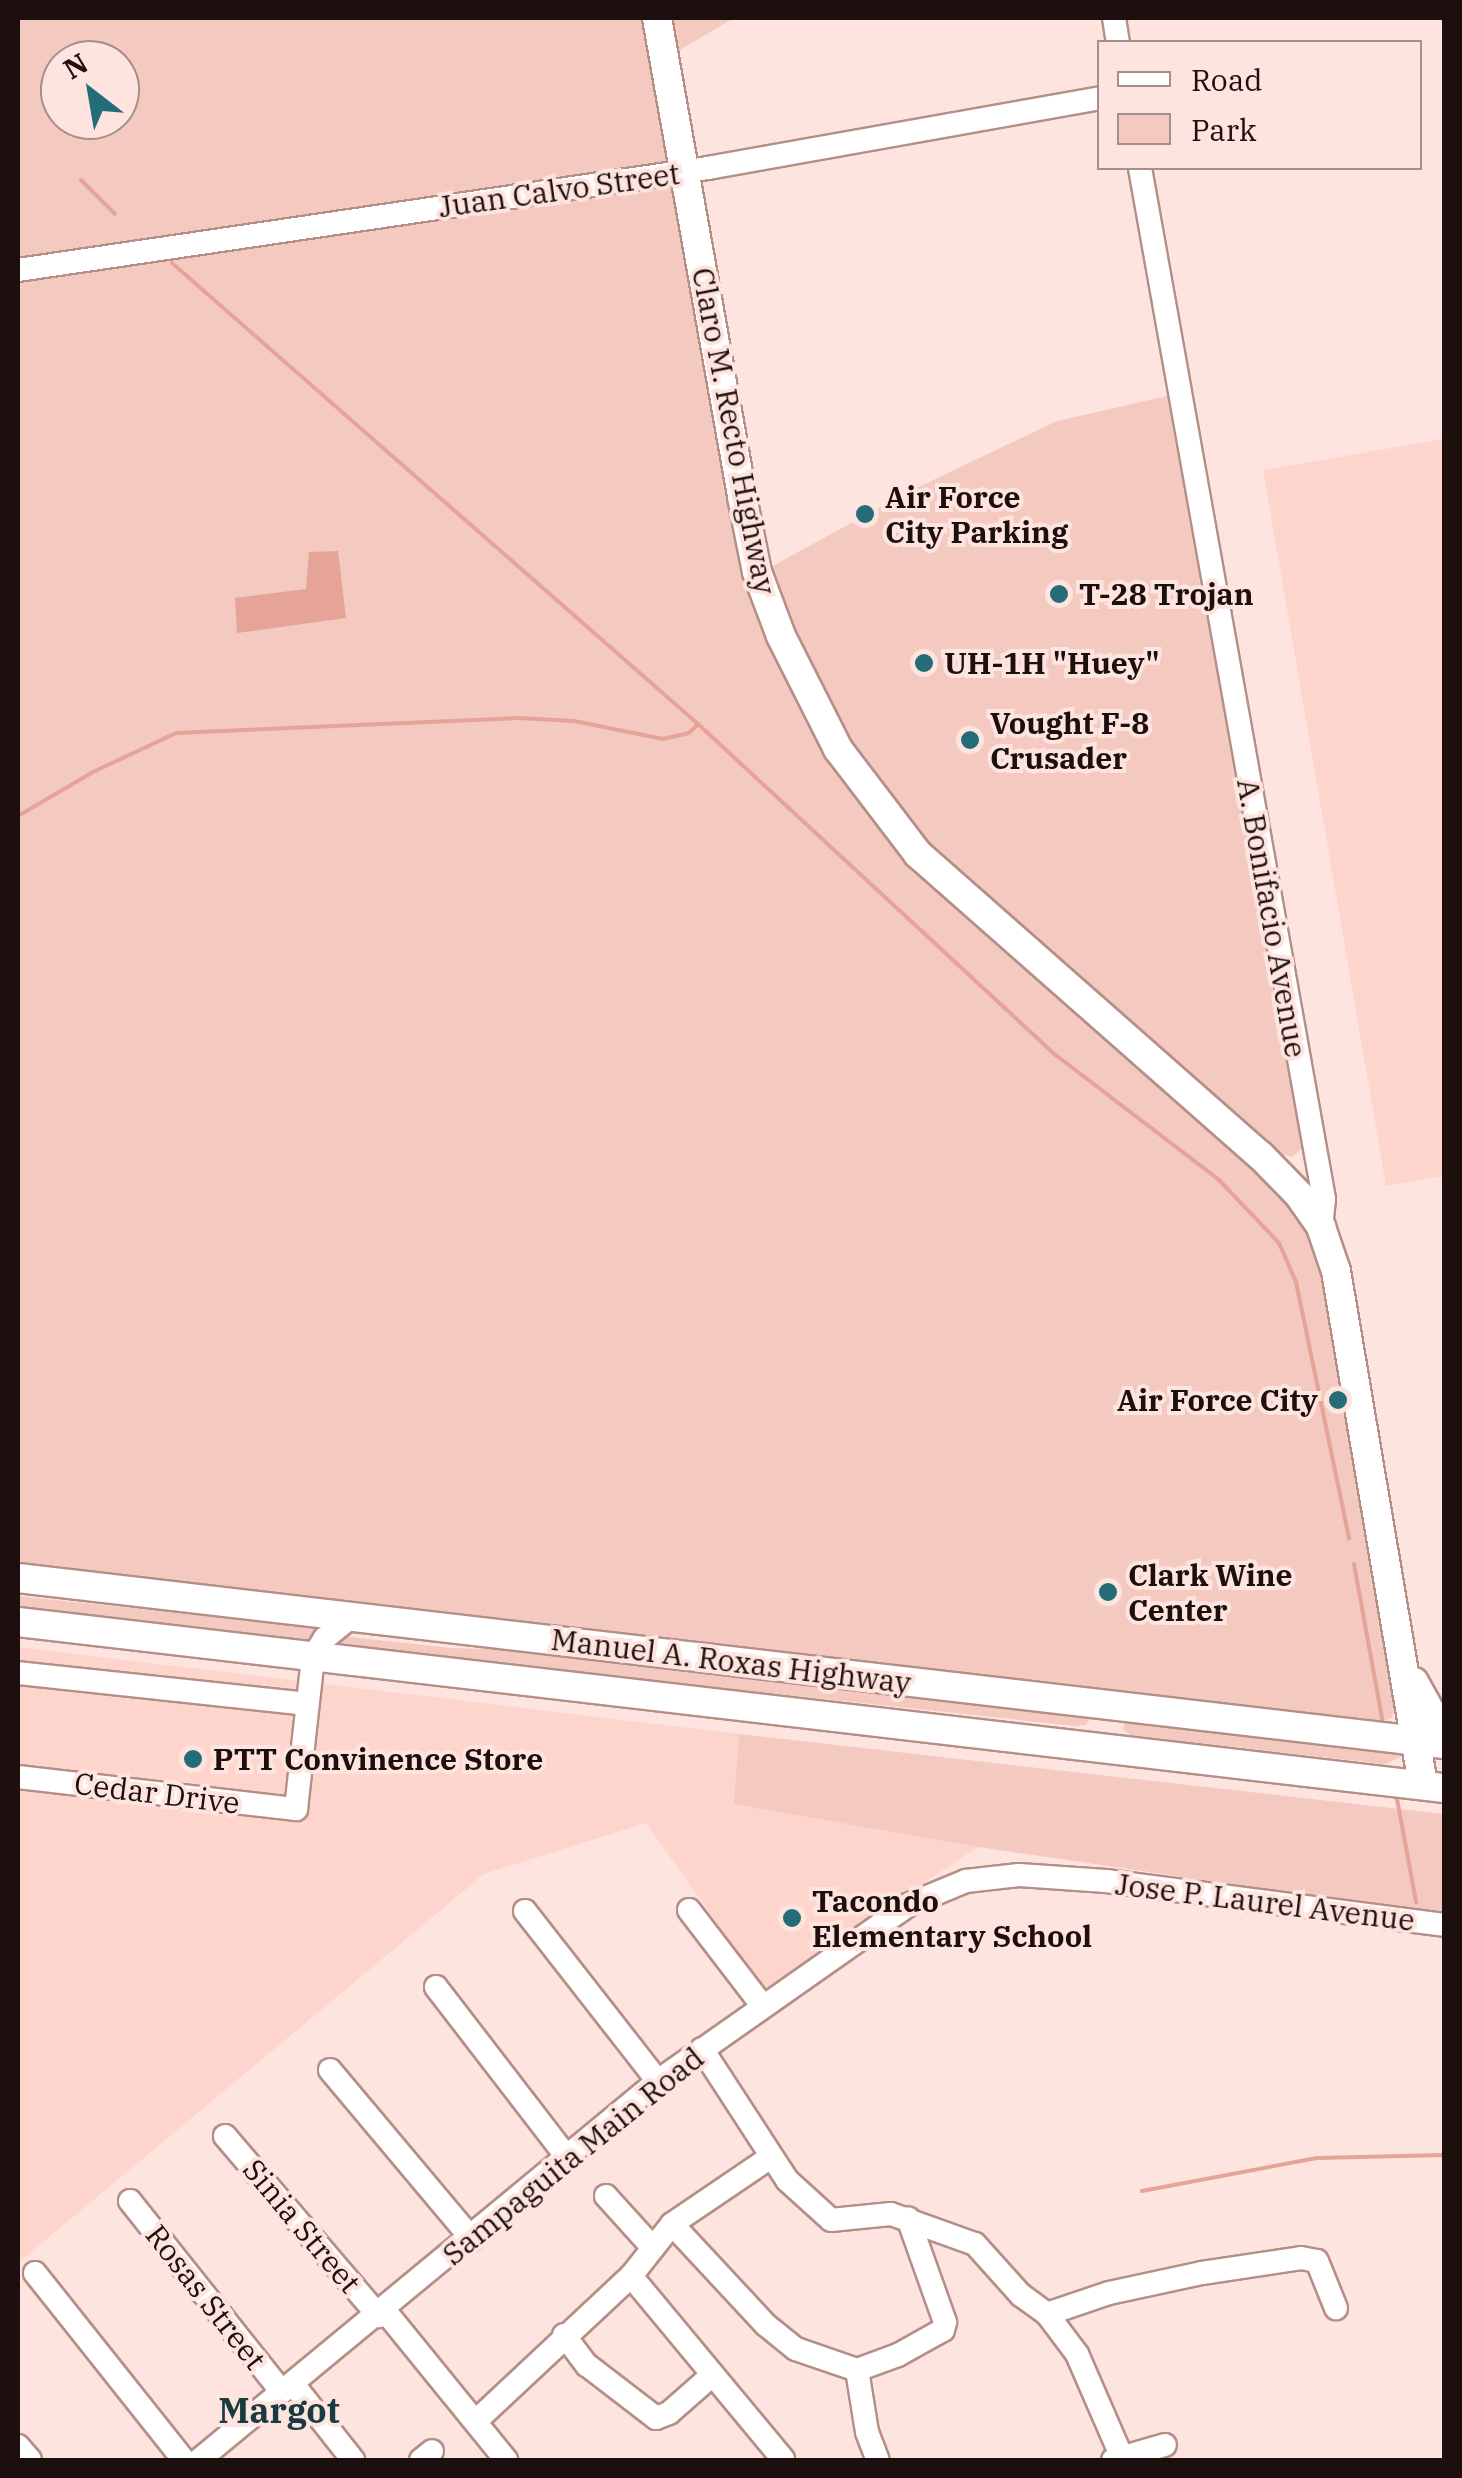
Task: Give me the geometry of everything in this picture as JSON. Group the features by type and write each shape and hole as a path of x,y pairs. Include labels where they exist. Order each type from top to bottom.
{"main road":[{"name":"Claro M. Recto Highway","path":"658,18 758,572 792,663 838,750 895,828 943,880 1260,1155 1300,1195 1321,1227"},
{"name":"A. Bonifacio Avenue","path":"1321,1227 1336,1271 1406,1667 1431,1742 1434,1786"},
{"name":"Manuel A. Roxas Highway","path":"18,1578 1431,1742"},
{"name":"Manuel A. Roxas Highway","path":"18,1622 1434,1786"},
{"name":"A. Bonifacio Avenue","path":"1406,1667 1432,1714 1444,1726"},
{"path":"1098,1746 1102,1704"}],"street":[{"name":"Juan Calvo Street","path":"18,270 683,172 1097,99"},
{"name":"A. Bonifacio Avenue","path":"1140,170 1324,1199 1321,1227"},
{"path":"18,1673 306,1704 313,1657 325,1638 352,1617"},
{"name":"Cedar Drive","path":"18,1777 296,1809 306,1704"},
{"name":"Jose P. Laurel Avenue","path":"966,1881 1019,1875 1106,1881 1444,1925"},
{"name":"Sampaguita Main Road","path":"199,2460 472,2239 658,2080 908,1905 966,1881"},
{"path":"688,1910 762,2005"},
{"path":"525,1912 658,2080"},
{"path":"436,1987 567,2157"},
{"path":"702,2049 788,2180 831,2220 892,2214 975,2244 1021,2294 1047,2314 1077,2354 1117,2458 1166,2445"},
{"path":"330,2070 472,2239"},
{"name":"Sinia Street","path":"225,2136 506,2460"},
{"path":"476,2421 630,2276 672,2224 771,2157"},
{"path":"606,2196 653,2248"},
{"name":"Rosas Street","path":"130,2202 353,2460"},
{"path":"672,2224 766,2325 796,2349 857,2370 898,2355 943,2330 944,2322 908,2218"},
{"path":"1047,2314 1165,2281 1301,2258 1317,2261 1336,2308"},
{"path":"35,2273 184,2460"},
{"path":"630,2276 783,2459"},
{"path":"564,2336 587,2365 656,2418 669,2413 710,2376"},
{"path":"857,2370 867,2432 878,2460"},
{"path":"18,2446 30,2460"}],"shaded area":[{"path":"1444,439 1444,1176 1386,1186 1263,470"},
{"path":"338,551 346,618 237,633 235,598 306,589 309,552"},
{"path":"18,1647 739,1734 735,1804 978,1847 764,1989 646,1823 484,1874 18,2263"}],"green space":[{"path":"18,18 642,18 734,510 847,776 1276,1184 1310,1231 1324,1271 1370,1571 1396,1701 1392,1718 1379,1722 18,1563"},
{"path":"667,18 734,18 673,54"},
{"path":"1167,396 1302,1134 1301,1149 1292,1157 1272,1152 947,866 870,772 815,683 771,567 904,494 1057,421"},
{"path":"18,1596 319,1631 312,1644 18,1613"},
{"path":"341,1636 451,1648 523,1650 1089,1715 1090,1719 1086,1725 1075,1726 342,1647 336,1643"},
{"path":"1125,1721 1399,1751 1403,1756 1385,1764 1130,1735 1123,1729"},
{"path":"739,1734 1444,1814 1444,1915 978,1847 734,1804"}],"waterway":[{"path":"81,180 115,214"},
{"path":"172,263 698,724"},
{"path":"18,816 95,771 176,733 519,718 574,721 663,739 689,733 698,724 1057,1056 1219,1180 1279,1243 1296,1282 1349,1539"},
{"path":"1354,1564 1383,1724"},
{"path":"1397,1799 1416,1902"},
{"path":"1142,2191 1317,2158 1444,2155"}],"place":[{"name":"Air Force City Parking","path":"865,514"},
{"name":"T-28 Trojan","path":"1059,594"},
{"name":"UH-1H \"Huey\"","path":"924,663"},
{"name":"Vought F-8 Crusader","path":"970,740"},
{"name":"Air Force City","path":"1338,1400"},
{"name":"Clark Wine Center","path":"1108,1592"},
{"name":"PTT Convinence Store","path":"193,1759"},
{"name":"Tacondo Elementary School","path":"792,1918"}],"district":[{"name":"Margot","path":"279,2410"}]}
